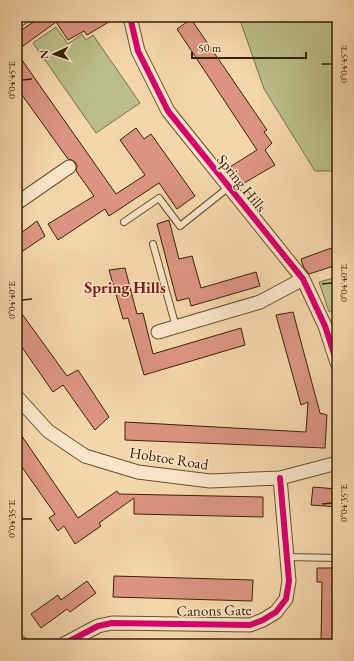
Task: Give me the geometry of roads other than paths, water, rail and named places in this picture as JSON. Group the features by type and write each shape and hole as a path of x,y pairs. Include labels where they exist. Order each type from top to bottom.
{"street":[{"name":"Spring Hills","path":"130,17 138,51 168,111 303,279 325,326 337,363"},
{"path":"18,200 69,167"},
{"path":"158,332 260,302 303,279"},
{"name":"Hobtoe Road","path":"17,398 48,431 85,456 138,472 210,481 280,478 337,463"},
{"name":"Canons Gate","path":"64,644 98,626 112,623 250,625 263,620 276,612 286,599 289,581 280,478"},
{"path":"17,640 22,644"}],"lane":[{"path":"17,25 29,17"},
{"path":"124,222 159,198 180,226 229,187"},
{"path":"153,244 176,327"},
{"path":"287,557 337,558"}],"district":[{"name":"Spring Hills","path":"125,287"}]}
